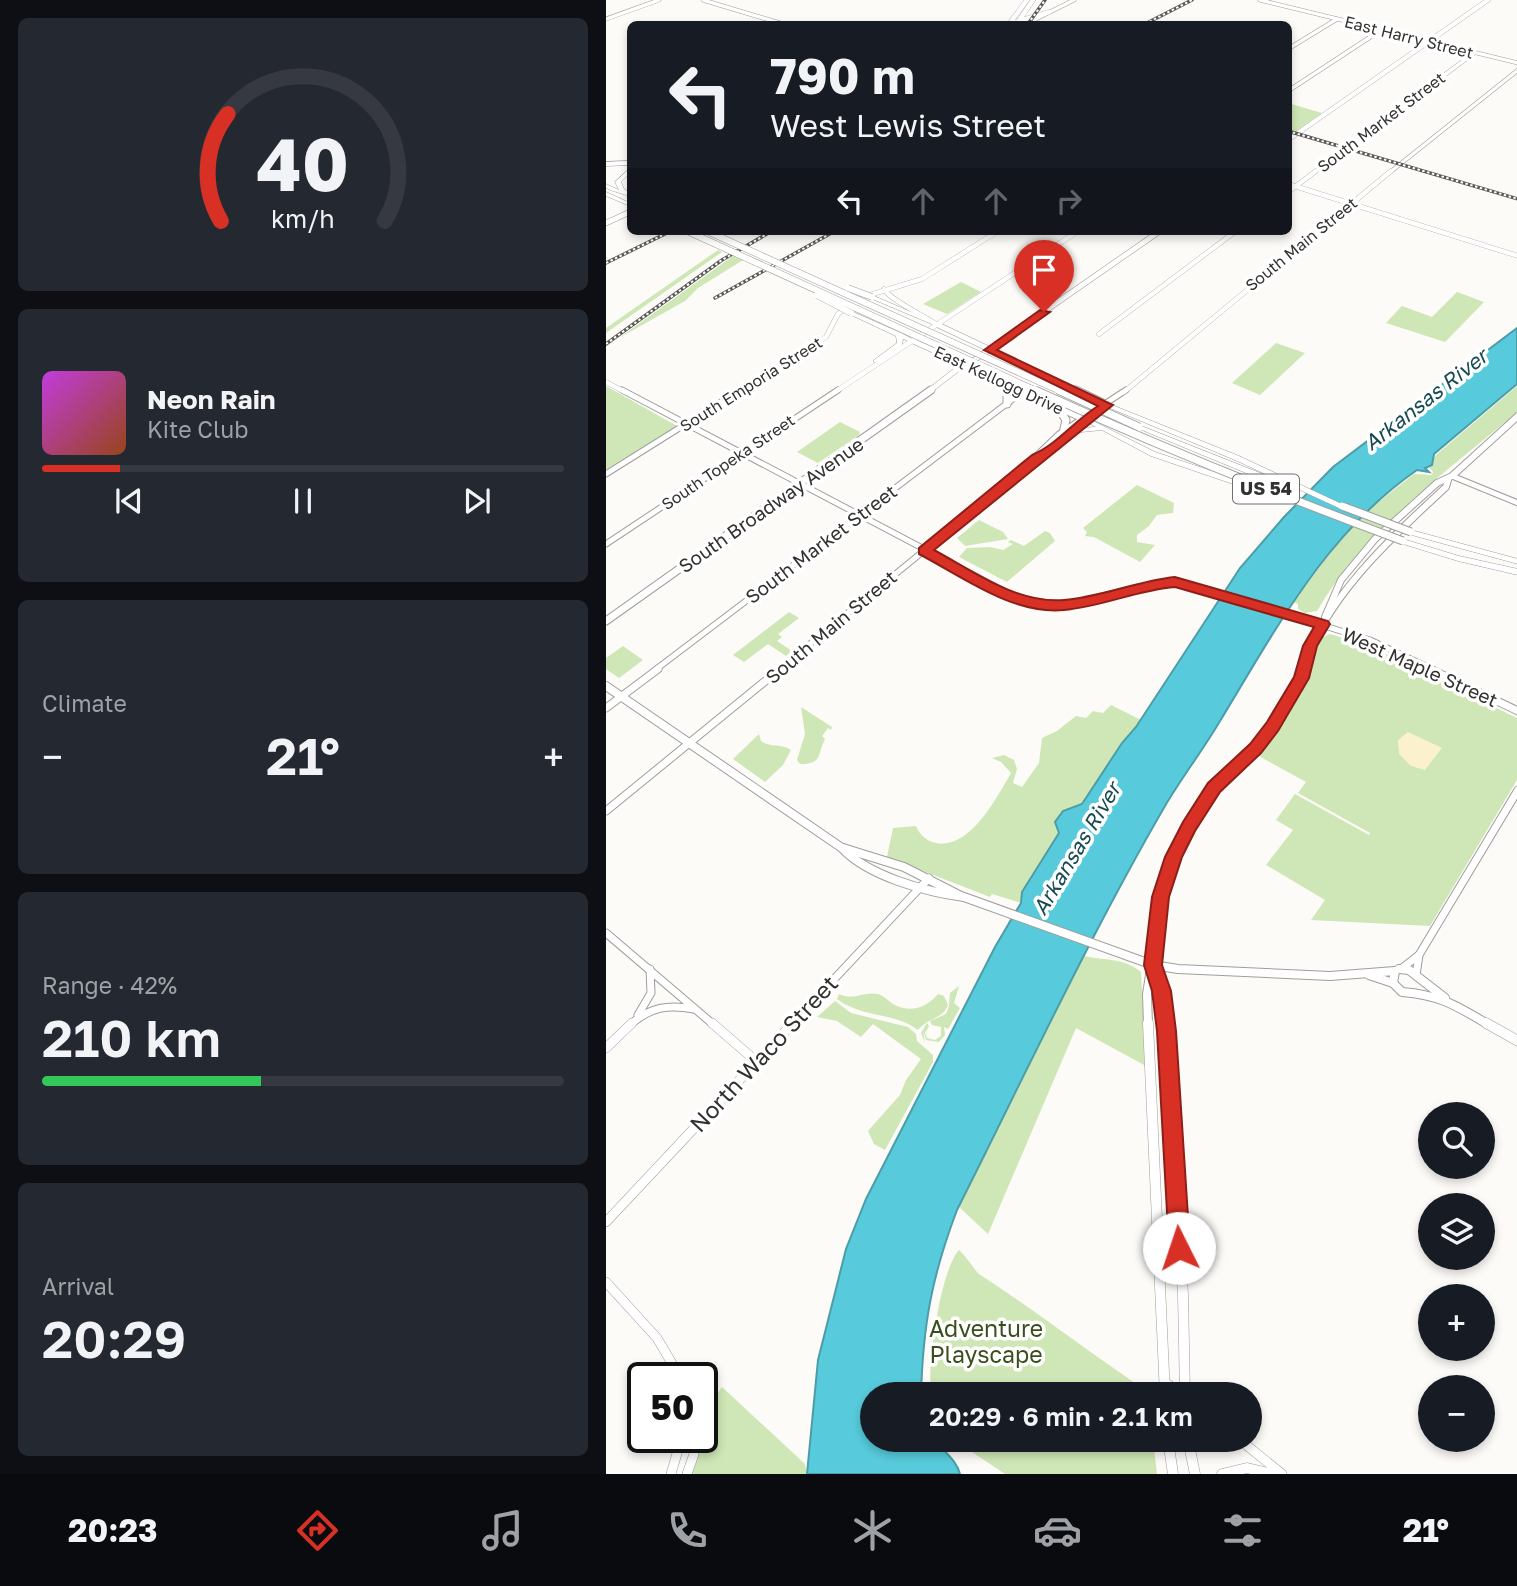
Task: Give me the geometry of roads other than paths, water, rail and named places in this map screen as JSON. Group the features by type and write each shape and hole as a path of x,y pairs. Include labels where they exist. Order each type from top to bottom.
{"highway":[{"path":"606,164 627,163"},
{"path":"627,174 618,182 627,194"},
{"path":"606,186 627,195"},
{"path":"606,195 627,204"},
{"name":"US 54","path":"697,235 1131,434 1308,506 1403,541 1518,572"},
{"name":"US 54","path":"716,235 1139,428 1261,478 1411,532 1518,562"},
{"path":"771,260 936,324"},
{"path":"760,264 852,313 913,341"},
{"path":"876,360 900,344 899,334"},
{"path":"1118,398 1117,405 1127,413"},
{"path":"1107,405 1237,458 1342,506"},
{"path":"1085,419 1153,454 1308,506"},
{"path":"1065,435 1080,430 1103,429"}],"main road":[{"path":"1010,21 1027,0"},
{"path":"1018,21 1033,0"},
{"path":"1292,137 1488,0"},
{"path":"1020,21 1049,12"},
{"path":"606,225 627,215"},
{"name":"South Broadway Avenue","path":"606,621 1154,235"},
{"name":"East Kellogg Drive","path":"884,289 888,296 917,310 936,324 1107,405"},
{"name":"East Kellogg Drive","path":"913,341 1085,419"},
{"path":"1002,382 1008,394 1007,404"},
{"path":"1057,407 1066,419 1065,435"},
{"path":"1165,1382 1147,994 1161,897 1179,843 1214,788 1256,748 1272,726 1301,678 1310,646 1341,580 1364,551 1437,483 1450,478 1518,416"},
{"path":"1322,624 1386,542 1446,487 1450,478"},
{"path":"606,686 842,848 862,866 939,894 964,897"},
{"path":"842,848 866,853 929,878 964,897 1153,965 1178,969 1369,975 1409,970 1448,1001 1518,1041"},
{"path":"1153,965 1162,991 1166,1031 1183,1294 1184,1382"},
{"path":"1393,983 1398,970"},
{"path":"1369,975 1393,983 1402,992 1429,994 1448,1001"},
{"path":"1412,993 1419,986 1417,976"},
{"path":"1170,1452 1173,1474"},
{"path":"1190,1452 1195,1474"},
{"path":"1222,1474 1235,1467 1254,1468 1272,1474"}],"street":[{"path":"606,19 659,0"},
{"path":"703,0 773,21"},
{"path":"1032,21 1074,0"},
{"name":"East Harry Street","path":"1260,0 1518,63"},
{"path":"1292,47 1337,19"},
{"path":"1292,88 1381,30"},
{"name":"South Market Street","path":"1292,189 1474,52"},
{"name":"South Main Street","path":"606,811 1037,458 1041,450 1065,435 1078,420 1085,419 1118,398 1207,320 1518,70"},
{"path":"1292,185 1518,256"},
{"name":"South Emporia Street","path":"606,474 826,337 838,314 864,296 916,281 991,235"},
{"name":"South Topeka Street","path":"606,544 1072,235"},
{"path":"1099,334 1231,235"},
{"name":"South Topeka Street","path":"850,380 876,360"},
{"name":"West Maple Street","path":"606,382 1023,601 1036,605 1065,605 1152,584 1175,582 1322,624 1380,645 1518,711"},
{"name":"South Market Street","path":"606,708 1022,392"},
{"path":"1450,478 1518,503"},
{"path":"1398,970 1419,955 1518,790"},
{"name":"North Waco Street","path":"606,1222 929,878"},
{"path":"606,933 757,1062"},
{"path":"1417,976 1419,955"},
{"path":"606,1048 644,1008 654,982 649,967"},
{"path":"630,1025 658,1005 674,1004 696,1010"},
{"path":"606,1282 657,1338 671,1362"},
{"path":"1255,1452 1282,1474"},
{"path":"671,1474 677,1453"},
{"path":"687,1474 694,1453"}],"water":[{"name":"Arkansas River","path":"1517,328 1517,384 1434,454 1432,465 1425,468 1429,472 1417,470 1385,495 1329,553 1283,618 1137,855 957,1210 930,1301 922,1382 860,1382 860,1452 946,1452 960,1474 807,1474 818,1360 846,1249 866,1199 995,947 1021,903 1022,892 1059,833 1055,822 1063,811 1082,804 1240,568 1284,517 1333,467"}],"railway":[{"path":"1030,21 1045,0"},
{"path":"1151,21 1192,0"},
{"path":"1292,132 1518,199"},
{"path":"606,263 663,235"},
{"path":"606,344 722,260 765,235"},
{"path":"715,298 828,235"}],"park label":[{"name":"Adventure Playscape","path":"986,1342"}]}
